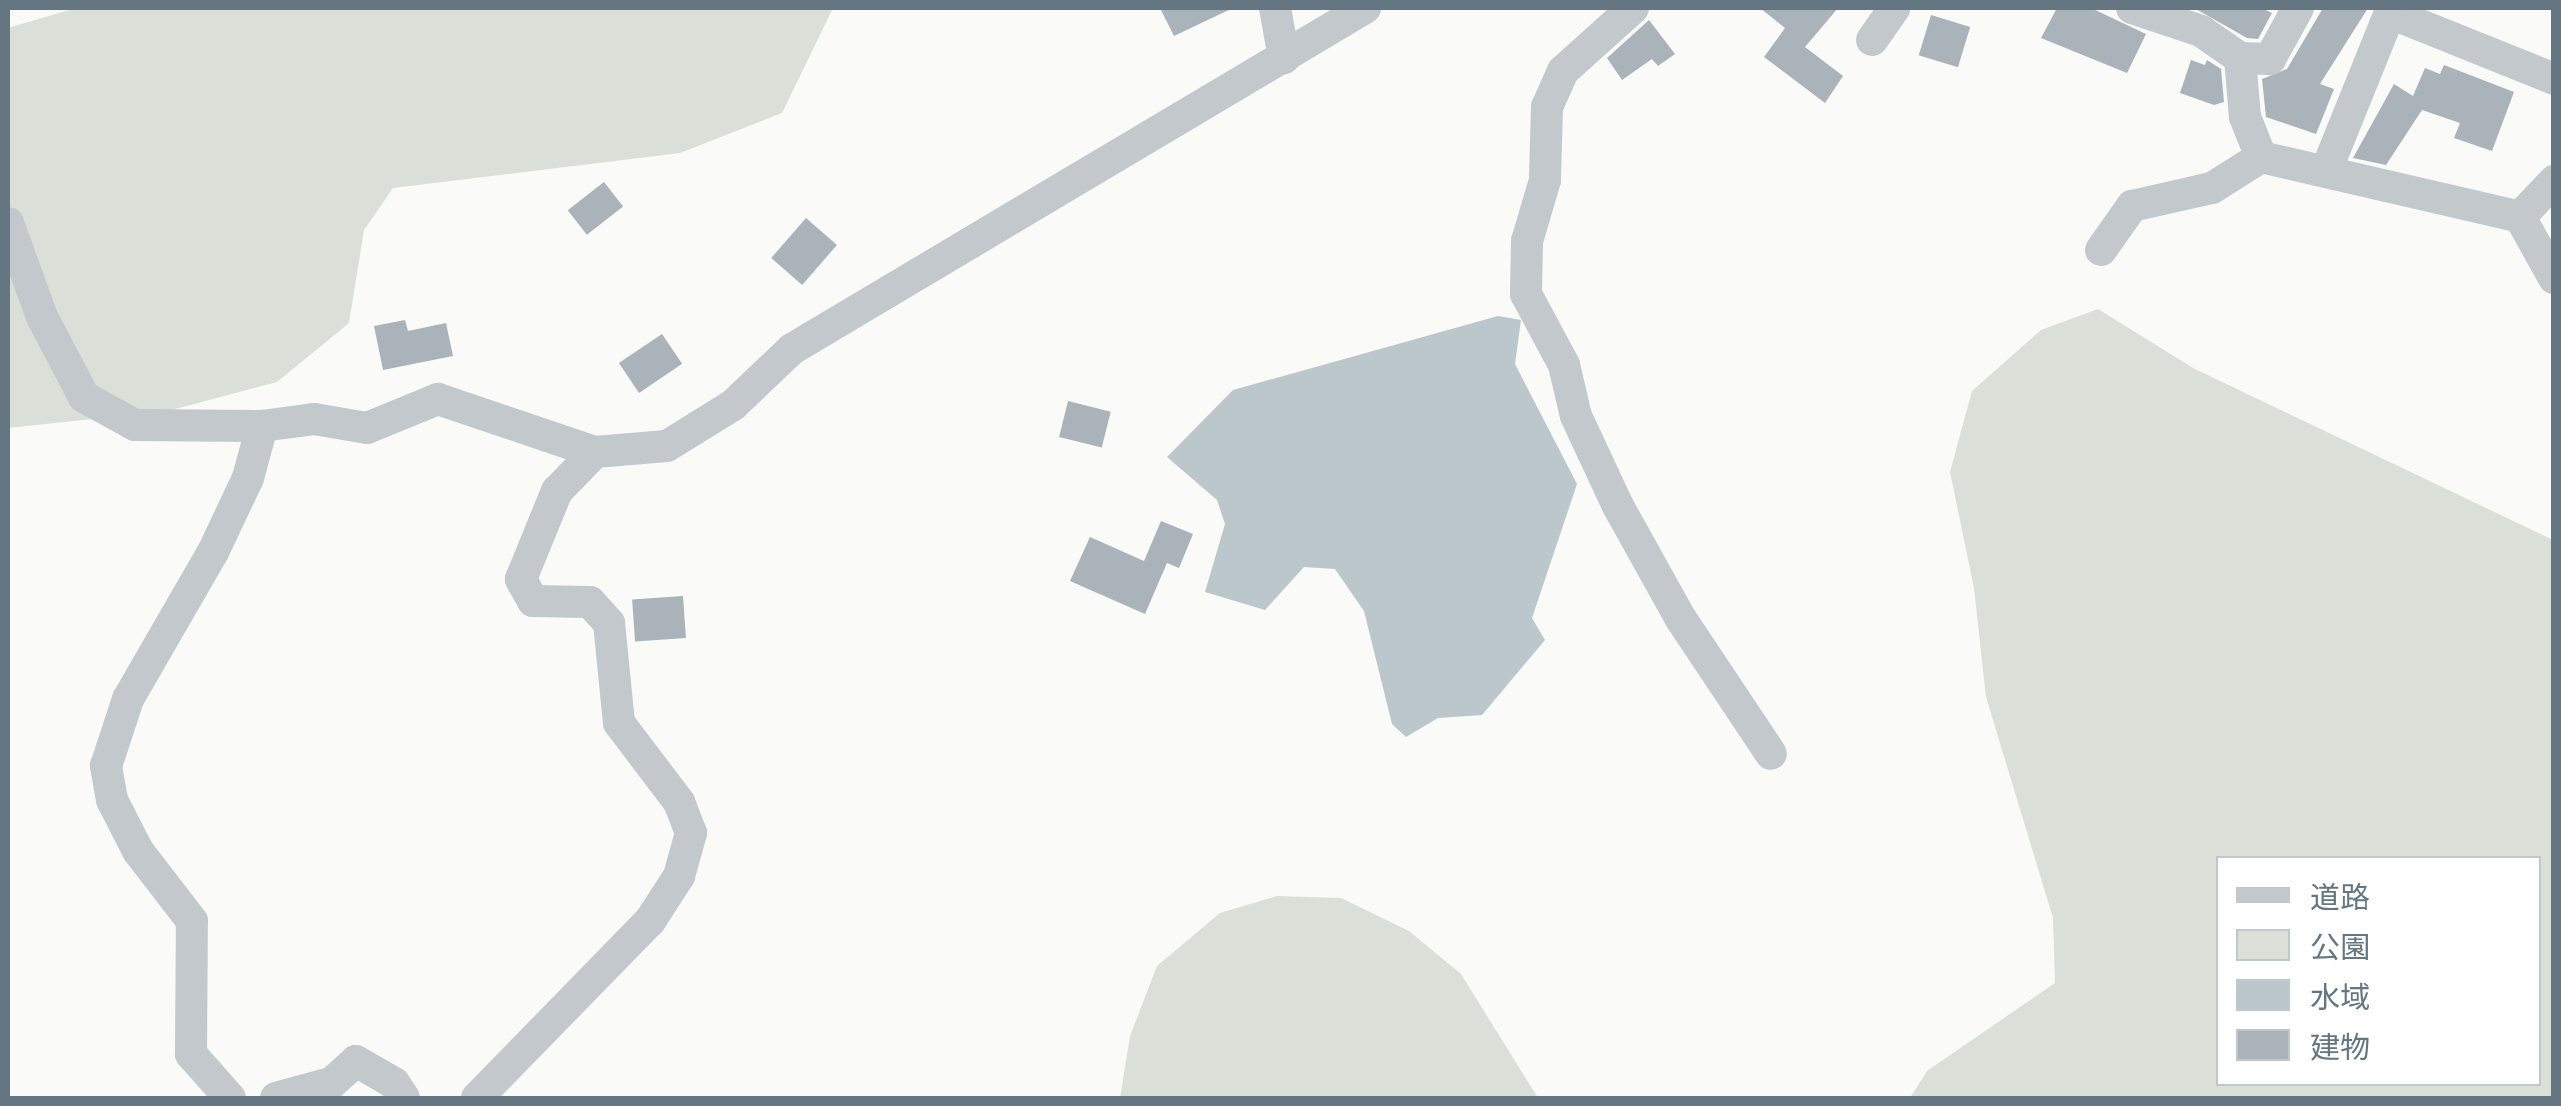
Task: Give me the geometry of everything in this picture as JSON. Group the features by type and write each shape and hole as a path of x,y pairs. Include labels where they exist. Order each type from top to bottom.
{"street":[{"path":"1275,8 1284,58"},
{"path":"8,223 42,317 84,398 135,424 262,426 314,419 368,428 438,399 595,452 667,446 734,405 792,349 1366,8"},
{"path":"1633,8 1562,71 1547,107 1545,180 1527,242 1526,294 1564,365 1576,416 1618,506 1681,619 1771,754"},
{"path":"1872,40 1894,8"},
{"path":"2132,8 2206,19 2240,58 2246,117 2261,157"},
{"path":"2240,58 2270,59 2298,8"},
{"path":"2326,171 2391,10 2554,79"},
{"path":"2101,250 2132,206 2212,188 2261,157 2520,217 2554,278"},
{"path":"2520,217 2554,182"},
{"path":"230,1098 191,1054 192,921 138,851 112,800 106,766 128,699 248,478 262,426"},
{"path":"478,1098 650,922 680,876 691,833 679,802 618,723 609,623 590,602 533,601 521,578 556,491 595,452"},
{"path":"276,1098 321,1091 356,1062 394,1083 404,1098"}],"green space":[{"path":"76,8 833,8 782,113 680,153 393,188 364,230 349,323 277,382 168,411 8,428 8,28"},
{"path":"2098,309 2193,368 2553,540 2553,1098 1910,1098 1927,1071 2055,983 2053,918 1986,697 1974,588 1950,472 1972,391 2041,330"},
{"path":"1277,896 1341,898 1409,931 1461,974 1538,1098 1120,1098 1130,1036 1157,966 1220,913"}],"water":[{"path":"1498,316 1521,320 1515,364 1577,484 1532,618 1545,640 1482,715 1438,718 1406,737 1392,724 1364,611 1335,569 1304,567 1265,610 1205,592 1225,524 1217,500 1167,457 1233,390"}],"building":[{"path":"1160,8 1233,8 1174,36"},
{"path":"1760,8 1838,8 1805,47 1843,76 1825,103 1764,57 1785,28"},
{"path":"2057,8 2091,8 2146,34 2127,73 2041,38"},
{"path":"2194,8 2262,8 2272,13 2258,39 2247,38"},
{"path":"2323,8 2368,8 2320,84 2334,89 2316,134 2266,117 2262,79 2287,69"},
{"path":"1931,15 1970,27 1958,67 1919,55"},
{"path":"1649,20 1675,54 1658,66 1652,59 1622,80 1607,58"},
{"path":"2191,60 2205,65 2207,60 2221,69 2224,102 2214,105 2180,93"},
{"path":"2444,65 2514,92 2492,151 2454,138 2460,123 2422,110 2386,165 2353,158 2394,84 2413,96 2425,68 2440,74"},
{"path":"604,182 623,206 587,235 568,210"},
{"path":"806,218 837,245 802,285 771,258"},
{"path":"405,320 408,331 446,323 453,356 383,370 374,326"},
{"path":"662,334 682,364 639,393 619,363"},
{"path":"1068,401 1111,412 1102,448 1059,437"},
{"path":"1161,521 1193,534 1179,568 1167,563 1145,614 1070,581 1090,537 1144,561"},
{"path":"683,596 686,638 635,641 632,600"}]}
